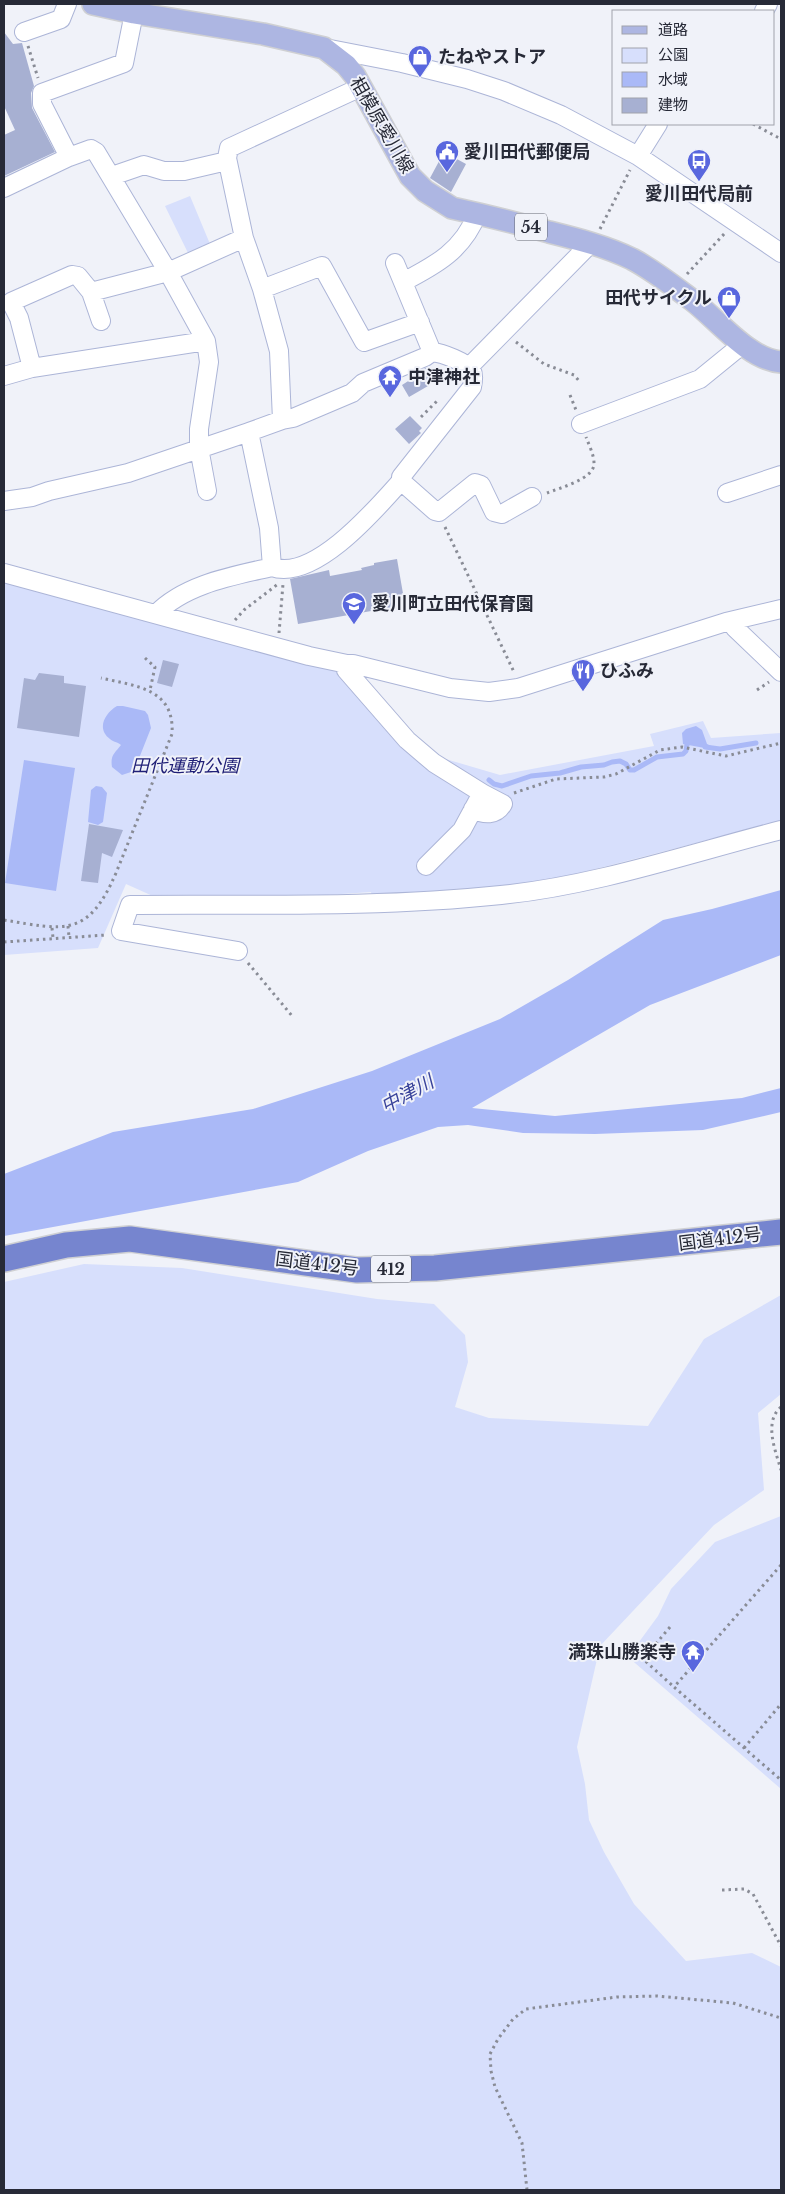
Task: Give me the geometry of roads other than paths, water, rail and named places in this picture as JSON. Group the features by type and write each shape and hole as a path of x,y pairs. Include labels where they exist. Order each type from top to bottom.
{"highway":[{"name":"国道412号","path":"4,1259 66,1245 130,1239 366,1270 435,1268 781,1232"}],"main road":[{"name":"相模原愛川線","path":"93,4 134,13 263,34 324,48 346,65 361,87 414,180 443,204 593,243 642,265 675,288 743,344 765,359 781,362"}],"street":[{"path":"24,32 61,19 67,4"},
{"path":"69,157 42,104 42,93 124,63 134,13"},
{"path":"324,48 438,71 486,85 561,115 638,156 781,253"},
{"path":"282,420 279,351 262,289 244,238 228,161 229,148 361,87"},
{"path":"638,156 657,125"},
{"path":"4,188 69,157 91,149 96,152 168,272 206,341 209,362 199,429 199,448 207,491"},
{"path":"112,176 144,166 164,172 228,161"},
{"path":"403,282 430,269 448,256 473,225 477,214"},
{"path":"91,292 168,272 244,238"},
{"path":"469,367 593,243"},
{"path":"395,263 432,352"},
{"path":"262,289 322,266 364,342 420,322"},
{"path":"32,368 19,318 7,296 72,275 78,276 91,292 101,321"},
{"path":"4,376 32,368 206,341"},
{"path":"581,424 700,379 743,344"},
{"path":"4,501 32,497 156,464 282,420 293,418 352,393 362,383 425,357 432,352 444,354 469,367 473,373 472,387 402,477 401,481 377,508 329,551 312,562 278,573 223,578 167,602 156,614"},
{"path":"249,432 278,573"},
{"path":"735,486 781,475"},
{"path":"401,481 435,511 439,512 475,483 481,485 494,512 502,514 532,497"},
{"path":"4,573 346,664 353,664 450,688 489,692 521,686 731,622 781,610"},
{"path":"731,622 781,672"},
{"path":"346,664 346,670 407,740 434,763 482,793 504,804 501,808 488,814 473,809"},
{"path":"426,866 462,830 482,793"},
{"path":"238,951 121,931 130,905 376,903 502,895 573,884 781,830"}],"water":[{"path":"117,706 145,711 151,728 134,771 122,775 112,767 114,754 121,745 106,735 103,726 106,717"},
{"path":"696,726 702,730 707,744 711,746 710,749 683,744 682,733 686,729"},
{"path":"24,760 75,768 56,891 5,883"},
{"path":"96,786 102,787 107,793 103,822 98,825 88,822 91,790"},
{"name":"中津川","path":"781,890 781,955 650,1005 472,1108 555,1116 742,1098 781,1088 781,1112 703,1130 595,1134 523,1133 468,1125 438,1127 368,1151 298,1182 4,1236 4,1174 113,1132 253,1109 372,1071 500,1019 568,980 663,920"}],"waterway":[{"path":"489,780 494,784 502,786 531,776 560,773 581,767 604,765 620,761 626,764 630,770 634,770 657,757 683,754 686,751 687,744 690,742"},
{"path":"705,747 720,749 756,743"}],"place":[{"name":"たねやストア","path":"420,78"},
{"name":"愛川田代郵便局","path":"447,173"},
{"name":"愛川田代局前","path":"699,182"},
{"name":"田代サイクル","path":"729,319"},
{"name":"中津神社","path":"390,398"},
{"name":"愛川町立田代保育園","path":"354,625"},
{"name":"ひふみ","path":"583,692"},
{"name":"満珠山勝楽寺","path":"693,1673"}],"park label":[{"name":"田代運動公園","path":"185,766"}]}
